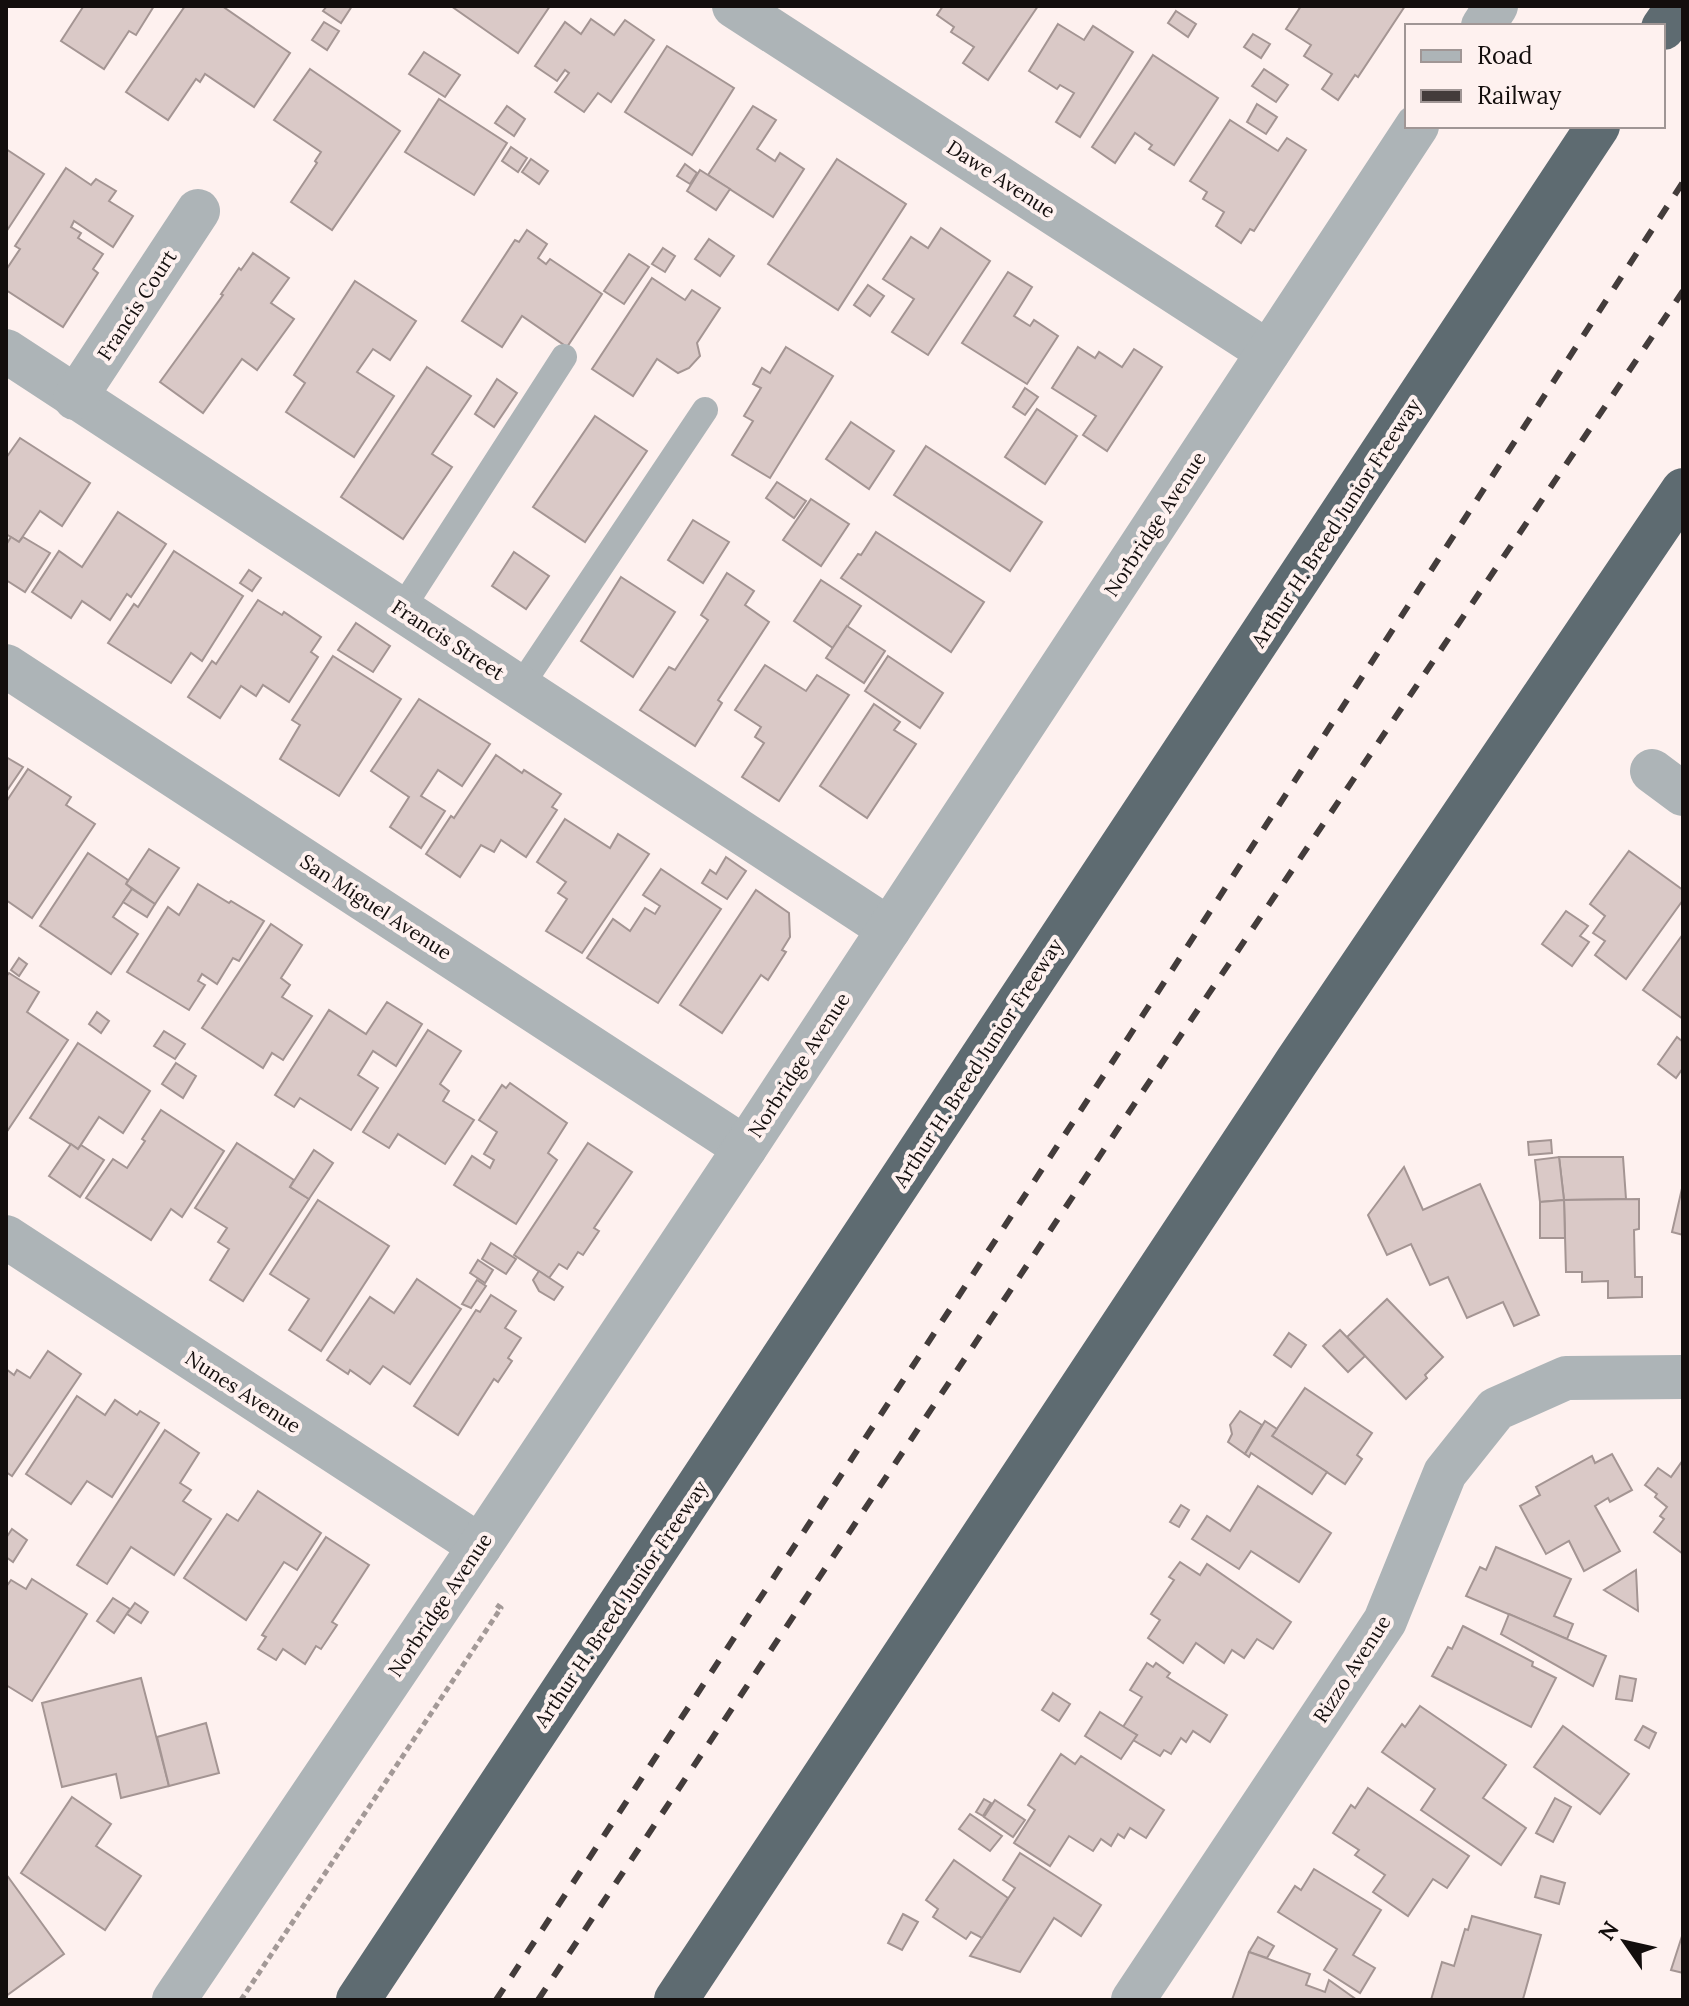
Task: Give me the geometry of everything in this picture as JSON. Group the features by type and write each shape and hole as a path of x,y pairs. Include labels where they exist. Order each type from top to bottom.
{"highway":[{"path":"1653,24 1662,6"},
{"path":"1665,25 1678,6"},
{"name":"Arthur H. Breed Junior Freeway","path":"358,2000 1597,128"},
{"path":"676,2000 1297,1061 1683,490"}],"street":[{"name":"Dawe Avenue","path":"734,6 1268,352"},
{"path":"1484,24 1496,6"},
{"name":"Norbridge Avenue","path":"174,2000 745,1148 1416,128"},
{"name":"Francis Court","path":"75,398 198,211"},
{"name":"Francis Street","path":"6,351 889,929"},
{"name":"San Miguel Avenue","path":"6,666 745,1148"},
{"name":"Nunes Avenue","path":"6,1237 470,1562"},
{"name":"Rizzo Avenue","path":"1133,2000 1385,1621 1445,1473 1496,1409 1566,1378 1683,1377"}],"lane":[{"path":"401,610 564,357"},
{"path":"520,687 705,410"}],"path":[{"path":"241,2000 501,1608 470,1562"}],"building":[{"path":"81,6 154,6 136,35 129,31 104,69 61,41"},
{"path":"185,6 222,6 290,53 254,107 205,74 200,82 196,79 168,120 126,92"},
{"path":"327,6 352,6 341,23 323,11"},
{"path":"451,6 550,6 518,53"},
{"path":"943,6 1038,6 988,80 963,63 974,47 951,32 954,27 937,15"},
{"path":"1301,6 1405,6 1358,77 1355,75 1338,100 1322,89 1332,74 1304,56 1311,45 1286,29"},
{"path":"1176,11 1196,24 1188,37 1168,23"},
{"path":"591,19 614,35 625,20 654,40 611,102 598,93 584,112 555,92 569,73 565,70 557,81 535,66 565,22 581,34"},
{"path":"324,22 339,31 327,50 312,40"},
{"path":"1058,24 1084,40 1093,26 1133,52 1080,137 1056,122 1074,93 1060,85 1057,89 1029,71"},
{"path":"1253,34 1270,44 1261,58 1244,47"},
{"path":"667,46 734,88 692,155 625,112"},
{"path":"424,52 460,75 445,97 409,74"},
{"path":"1153,55 1218,98 1174,165 1149,149 1152,145 1135,133 1115,163 1092,147"},
{"path":"310,69 400,131 332,230 291,202 321,152 274,120"},
{"path":"1264,69 1288,85 1276,102 1252,86"},
{"path":"439,99 507,143 474,195 405,152"},
{"path":"1257,104 1277,117 1266,134 1247,122"},
{"path":"507,106 525,119 514,136 495,123"},
{"path":"753,106 776,120 757,149 775,161 780,153 804,169 773,217 708,175"},
{"path":"1230,120 1278,151 1287,138 1306,150 1254,231 1250,229 1241,243 1216,226 1224,212 1203,199 1207,192 1190,181"},
{"path":"511,147 527,158 518,172 502,161"},
{"path":"6,149 44,174 6,232"},
{"path":"531,159 548,171 539,184 522,172"},
{"path":"837,159 906,204 838,310 768,264"},
{"path":"685,164 697,173 690,184 677,176"},
{"path":"66,168 91,185 96,179 116,191 109,201 133,216 113,247 74,221 71,227 81,233 78,238 103,254 93,269 98,273 63,327 6,290 6,270 20,249 15,246"},
{"path":"700,170 730,189 716,210 687,191"},
{"path":"941,228 990,261 928,355 892,332 914,299 883,279 911,237 928,248"},
{"path":"527,230 547,244 538,258 546,264 550,259 602,294 567,347 522,316 502,347 462,321 515,240 519,242"},
{"path":"709,239 734,256 720,276 695,259"},
{"path":"663,248 675,256 665,272 652,264"},
{"path":"253,253 289,278 271,303 294,319 257,370 242,359 203,413 160,382 239,268 241,270"},
{"path":"629,254 649,267 624,304 604,291"},
{"path":"1008,272 1032,287 1014,316 1030,326 1034,320 1058,336 1027,384 962,343"},
{"path":"652,278 685,300 692,290 720,308 697,343 700,356 689,368 678,373 657,359 633,396 592,369"},
{"path":"355,281 416,321 390,360 373,349 357,372 394,396 354,457 286,412 305,383 294,375"},
{"path":"868,285 884,296 870,316 854,305"},
{"path":"786,347 833,376 770,478 732,455 753,421 744,416 761,388 753,384 762,368 770,373"},
{"path":"1078,347 1095,358 1099,352 1122,367 1134,349 1162,367 1107,451 1083,435 1096,416 1052,388"},
{"path":"427,367 471,396 432,454 452,467 403,539 341,497"},
{"path":"497,379 517,393 494,427 475,414"},
{"path":"1025,388 1038,397 1025,415 1013,407"},
{"path":"1037,409 1077,436 1045,484 1005,457"},
{"path":"595,416 647,451 585,542 533,507"},
{"path":"851,422 894,451 869,489 826,459"},
{"path":"20,438 90,483 62,526 40,511 19,542 6,534 6,458"},
{"path":"926,446 1042,522 1010,571 894,495"},
{"path":"777,482 806,501 794,518 766,498"},
{"path":"811,499 849,524 821,566 783,540"},
{"path":"118,512 166,544 131,597 127,594 110,620 82,601 71,618 32,592 59,551 82,567"},
{"path":"693,520 729,542 703,583 668,560"},
{"path":"876,532 984,602 951,652 841,578"},
{"path":"11,537 19,542 23,537 50,553 25,592 6,580 6,545"},
{"path":"174,551 243,596 202,661 191,653 171,683 108,643 134,604 138,607"},
{"path":"514,552 549,576 526,609 492,586"},
{"path":"249,570 261,578 252,591 240,583"},
{"path":"727,573 754,591 745,605 769,622 718,700 722,703 695,746 640,710 669,667 675,670 708,620 701,615"},
{"path":"621,577 675,612 633,677 581,641"},
{"path":"821,580 861,606 833,648 794,621"},
{"path":"258,600 282,615 284,612 321,637 311,652 318,657 289,702 263,685 256,696 241,686 220,718 188,697 212,661 216,664"},
{"path":"356,623 390,646 373,672 338,650"},
{"path":"847,626 885,651 864,683 826,658"},
{"path":"333,656 401,699 339,796 280,759 300,725 292,720"},
{"path":"888,656 943,693 920,728 865,691"},
{"path":"765,665 806,691 817,675 849,695 779,801 742,777 764,743 755,737 761,727 735,710"},
{"path":"419,699 490,744 462,786 438,770 421,796 445,811 421,848 390,827 409,797 371,771"},
{"path":"874,704 900,722 894,730 916,744 867,818 820,786"},
{"path":"496,755 561,794 552,807 557,810 526,857 501,840 494,852 481,845 460,877 426,854"},
{"path":"6,757 23,767 6,792"},
{"path":"28,769 71,797 66,805 95,824 32,918 6,900 6,802"},
{"path":"565,819 610,848 618,834 649,854 582,953 546,931 567,899 558,893 566,882 537,862"},
{"path":"149,849 179,868 155,904 126,884"},
{"path":"1629,851 1683,890 1683,900 1626,979 1595,955 1605,941 1593,933 1605,916 1590,904"},
{"path":"88,853 128,880 126,884 132,889 113,917 138,934 111,974 40,926"},
{"path":"726,857 746,871 727,899 702,883 710,870 716,874"},
{"path":"661,869 721,909 658,1003 587,958 613,919 630,931 645,908 655,914 660,906 643,895"},
{"path":"198,884 264,921 239,961 233,958 217,984 202,974 198,981 205,985 189,1010 127,972 168,907 179,915"},
{"path":"132,889 155,904 147,917 123,902"},
{"path":"756,890 789,913 790,937 782,950 786,952 768,980 761,975 722,1033 680,1005"},
{"path":"1566,911 1588,926 1580,936 1589,942 1572,966 1542,944"},
{"path":"271,924 302,945 281,978 290,985 282,997 312,1016 283,1060 272,1053 263,1068 202,1028"},
{"path":"1683,934 1683,1019 1643,990"},
{"path":"19,958 27,964 19,976 11,970"},
{"path":"9,973 39,992 27,1012 68,1040 6,1133 6,977"},
{"path":"387,1002 422,1024 396,1066 373,1051 358,1075 378,1088 351,1130 300,1098 294,1107 275,1095 329,1010 366,1034"},
{"path":"97,1012 109,1021 101,1033 89,1024"},
{"path":"428,1030 461,1051 440,1084 449,1091 443,1101 474,1120 445,1164 398,1134 389,1148 363,1132"},
{"path":"164,1031 185,1044 175,1059 154,1046"},
{"path":"1677,1037 1683,1042 1683,1068 1676,1078 1658,1064"},
{"path":"78,1043 150,1091 123,1133 99,1117 78,1149 30,1118"},
{"path":"176,1063 196,1076 183,1098 162,1084"},
{"path":"510,1083 567,1123 548,1153 557,1160 516,1224 454,1185 472,1156 490,1168 494,1160 484,1154 497,1132 479,1120 502,1085 506,1088"},
{"path":"161,1110 224,1151 182,1217 171,1209 151,1240 86,1198 113,1159 127,1168"},
{"path":"1551,1140 1552,1153 1529,1155 1528,1142"},
{"path":"237,1143 294,1180 290,1187 309,1199 243,1301 210,1280 229,1249 218,1242 227,1228 195,1208"},
{"path":"588,1143 632,1172 594,1228 599,1231 583,1255 578,1252 567,1269 559,1264 549,1278 514,1255"},
{"path":"71,1144 78,1149 81,1145 104,1160 80,1197 49,1176"},
{"path":"314,1150 333,1163 309,1199 290,1187"},
{"path":"1559,1157 1623,1157 1626,1199 1564,1200"},
{"path":"1559,1157 1564,1200 1540,1202 1535,1160"},
{"path":"1404,1167 1423,1210 1480,1184 1539,1315 1514,1326 1503,1302 1467,1318 1448,1277 1430,1285 1411,1244 1387,1255 1368,1215"},
{"path":"1683,1184 1683,1235 1672,1232"},
{"path":"1639,1199 1639,1229 1634,1230 1635,1277 1642,1277 1642,1297 1608,1298 1608,1281 1582,1282 1582,1272 1566,1272 1564,1200"},
{"path":"318,1200 389,1246 321,1351 289,1330 309,1299 270,1274"},
{"path":"1564,1200 1565,1238 1540,1238 1540,1202"},
{"path":"491,1243 516,1259 506,1274 482,1259"},
{"path":"478,1260 493,1270 485,1283 470,1273"},
{"path":"539,1271 563,1287 554,1300 539,1291 533,1280"},
{"path":"417,1279 461,1309 410,1384 383,1366 370,1384 350,1370 348,1374 327,1360 370,1297 394,1313"},
{"path":"477,1280 486,1286 471,1308 462,1304"},
{"path":"491,1295 516,1311 505,1328 521,1338 508,1358 512,1361 498,1382 494,1379 458,1435 414,1406 476,1310 480,1312"},
{"path":"1387,1299 1443,1357 1406,1399 1347,1337"},
{"path":"1340,1330 1365,1356 1348,1372 1323,1346"},
{"path":"1289,1333 1306,1345 1291,1367 1274,1355"},
{"path":"48,1351 81,1374 12,1476 6,1472 6,1369 14,1375 17,1370 30,1378"},
{"path":"1305,1388 1372,1433 1357,1455 1362,1459 1345,1484 1272,1436"},
{"path":"77,1396 105,1415 115,1400 137,1415 140,1411 159,1423 112,1497 87,1481 71,1504 26,1474"},
{"path":"1240,1411 1262,1425 1245,1454 1228,1442 1232,1434 1230,1425"},
{"path":"1265,1421 1277,1429 1272,1436 1327,1472 1312,1494 1251,1453 1249,1457 1245,1454"},
{"path":"165,1430 199,1453 180,1483 191,1490 183,1501 211,1519 174,1575 131,1547 107,1584 77,1565"},
{"path":"1612,1454 1632,1490 1595,1506 1620,1551 1584,1571 1569,1541 1546,1554 1520,1506 1540,1495 1536,1487 1592,1456 1595,1463"},
{"path":"1683,1460 1683,1554 1654,1532 1664,1519 1660,1516 1667,1507 1645,1485 1658,1468 1671,1477"},
{"path":"1258,1486 1331,1533 1299,1582 1251,1551 1239,1569 1192,1539 1207,1516 1230,1531"},
{"path":"258,1491 321,1533 297,1570 284,1562 246,1620 184,1578 227,1514 238,1521"},
{"path":"1181,1505 1189,1510 1179,1527 1170,1522"},
{"path":"12,1529 27,1540 13,1562 6,1557 6,1538"},
{"path":"326,1537 369,1565 332,1622 337,1625 321,1649 316,1646 305,1664 283,1649 276,1660 258,1649 266,1637 262,1635"},
{"path":"1496,1547 1571,1579 1554,1616 1573,1624 1567,1639 1466,1596 1480,1567 1486,1570"},
{"path":"1180,1562 1200,1575 1207,1564 1291,1622 1273,1649 1257,1639 1244,1658 1232,1650 1224,1663 1196,1643 1183,1663 1148,1638 1160,1620 1151,1614 1174,1580 1169,1577"},
{"path":"1636,1570 1638,1611 1604,1590"},
{"path":"32,1579 87,1614 32,1701 6,1685 6,1587 11,1580 26,1589"},
{"path":"113,1598 130,1609 114,1633 97,1621"},
{"path":"135,1603 148,1612 141,1623 127,1614"},
{"path":"1509,1614 1606,1656 1593,1686 1501,1634"},
{"path":"1463,1626 1533,1662 1532,1666 1556,1678 1531,1727 1432,1676 1448,1647 1452,1649"},
{"path":"1147,1663 1153,1667 1156,1663 1170,1673 1167,1677 1227,1715 1210,1742 1193,1731 1186,1742 1181,1738 1171,1754 1164,1750 1160,1756 1133,1740 1137,1735 1123,1727 1142,1697 1130,1690"},
{"path":"1620,1676 1636,1679 1632,1701 1616,1699"},
{"path":"141,1678 169,1786 121,1798 116,1774 62,1787 42,1703"},
{"path":"1053,1693 1070,1704 1059,1721 1042,1710"},
{"path":"1420,1706 1506,1765 1483,1798 1526,1828 1501,1865 1421,1810 1435,1789 1382,1752 1402,1724 1405,1727"},
{"path":"1100,1712 1137,1735 1121,1759 1085,1736"},
{"path":"206,1723 219,1773 169,1786 157,1737"},
{"path":"1563,1726 1629,1774 1600,1814 1534,1767"},
{"path":"1643,1726 1656,1733 1649,1748 1635,1740"},
{"path":"1061,1754 1075,1764 1081,1756 1164,1810 1146,1838 1130,1828 1124,1838 1118,1834 1111,1846 1101,1839 1093,1851 1069,1836 1050,1866 1014,1843 1035,1810 1028,1805"},
{"path":"1368,1788 1469,1856 1447,1888 1433,1879 1408,1916 1373,1892 1385,1875 1355,1855 1359,1850 1333,1833 1351,1805 1355,1808"},
{"path":"72,1797 111,1824 96,1846 141,1876 105,1930 21,1873"},
{"path":"1555,1798 1571,1807 1553,1842 1536,1833"},
{"path":"984,1799 991,1803 983,1816 976,1812"},
{"path":"995,1800 1025,1820 1013,1837 984,1817"},
{"path":"970,1814 1002,1836 990,1851 959,1829"},
{"path":"1020,1853 1101,1905 1081,1936 1054,1918 1020,1972 970,1956 1015,1888 1003,1880"},
{"path":"954,1860 1008,1898 982,1938 971,1932 966,1939 933,1917 938,1909 926,1900"},
{"path":"1314,1869 1381,1910 1353,1955 1375,1968 1360,1993 1324,1970 1337,1949 1278,1912 1295,1886 1301,1890"},
{"path":"6,1874 64,1954 6,1996"},
{"path":"1541,1876 1565,1883 1559,1904 1535,1897"},
{"path":"903,1914 918,1922 902,1950 888,1943"},
{"path":"1472,1916 1541,1935 1525,2000 1431,2000 1442,1962 1454,1966"},
{"path":"1683,1933 1683,1973 1671,1970"},
{"path":"1258,1937 1274,1946 1267,1958 1249,1952"},
{"path":"1249,1952 1310,1974 1306,1985 1325,1992 1329,1980 1357,2000 1232,2000"}],"railway":[{"path":"496,2000 1102,1078 1683,182"},
{"path":"538,2000 1137,1100 1683,291"}]}
